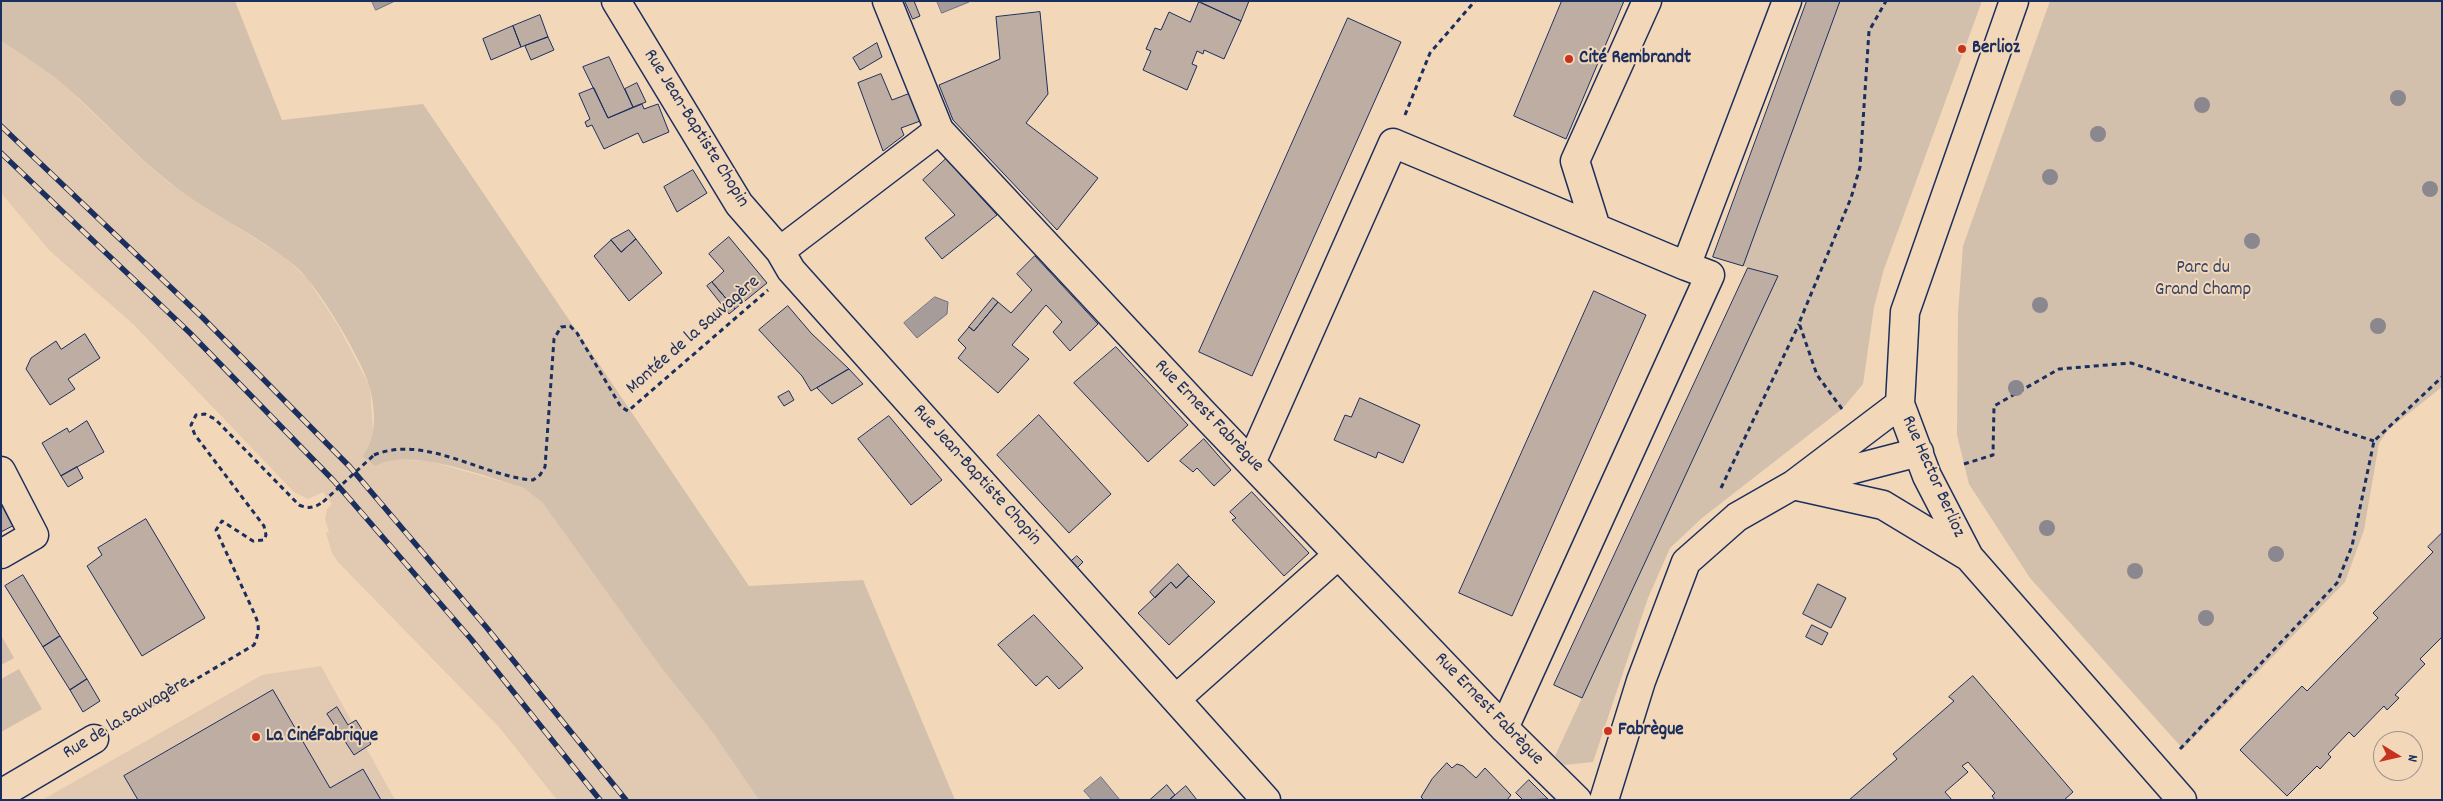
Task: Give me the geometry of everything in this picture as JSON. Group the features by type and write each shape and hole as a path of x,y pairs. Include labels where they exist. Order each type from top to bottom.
{"street":[{"name":"Rue Jean-Baptiste Chopin","path":"616,1 739,204 786,261 1266,800"},
{"name":"Rue Ernest Fabrègue","path":"887,1 939,130 1338,555 1504,728 1578,800"},
{"path":"1596,228 1575,161 1647,1"},
{"path":"1686,266 1788,1"},
{"name":"Rue Hector Berlioz","path":"2014,1 1905,312 1900,404 1927,476 1969,557 2182,800"},
{"path":"786,261 939,130"},
{"path":"1251,463 1393,143 1710,276 1504,728"},
{"path":"1604,800 1641,681 1686,562 1737,517 1793,485 1900,404"},
{"path":"1793,485 1919,452"},
{"path":"1,471 34,535 1,554"},
{"path":"1793,485 1882,505 1969,557"},
{"path":"1176,699 1338,555"},
{"name":"Rue de la Sauvagère","path":"1,794 94,739"}],"path":[{"path":"1393,143 1430,53 1475,1"},
{"path":"1720,491 1799,324 1851,198 1860,167 1869,31 1886,1"},
{"name":"Montée de la Sauvagère","path":"254,645 259,635 259,624 216,530 222,521 252,541 264,540 266,535 264,526 196,435 191,425 196,415 205,414 215,419 299,505 307,508 315,507 323,502 374,455 382,452 414,450 533,480 540,475 545,467 554,339 561,327 570,326 576,333 621,407 628,411 786,261"},
{"path":"1799,324 1817,375 1842,409"},
{"path":"1964,464 1992,455 1994,406 2059,369 2131,363 2374,441"},
{"path":"2158,773 2337,583 2352,546 2374,441 2442,377"},
{"name":"Rue de la Sauvagère","path":"94,739 254,645"}],"shaded area":[{"path":"372,1 395,1 376,10"},
{"path":"937,1 969,1 969,2 942,13"},
{"path":"1,41 66,87 169,183 285,258 307,278 339,327 370,387 372,442 362,456 375,466 386,459 429,461 524,488 543,502 660,666 713,733 759,800 557,800 499,727 338,562 332,553 326,533 329,532 325,519 327,509 332,504 323,492 308,499 294,492 133,324 50,251 1,193"},
{"path":"935,297 948,302 947,314 917,338 904,323"},
{"name":"La CinéFabrique","path":"321,666 395,800 42,800 262,675"},
{"path":"1101,777 1120,800 1092,800 1084,791"}],"green space":[{"path":"1,1 235,1 282,120 423,104 749,586 863,580 955,800 759,800 713,733 660,666 543,503 524,488 449,465 408,459 390,461 375,466 362,456 371,441 373,433 374,414 370,388 349,342 315,288 295,266 280,254 200,204 169,182 66,87 1,41"},
{"path":"1840,1 1982,1 1884,269 1874,307 1863,384 1842,409 1702,518 1670,548 1648,598 1593,762 1564,765 1555,756 1777,277 1743,266"},
{"name":"Parc du Grand Champ","path":"2050,1 2442,1 2442,387 2389,429 2379,443 2364,530 2345,582 2183,749 2030,578 1969,484 1957,435 1958,313 1963,246"},
{"path":"1,635 14,658 1,665"},
{"path":"19,669 42,709 1,732 1,679"}],"building":[{"path":"905,1 914,1 920,16 913,19"},
{"path":"1203,1 1249,1 1241,21 1202,3"},
{"name":"Cité Rembrandt","path":"1562,1 1624,1 1566,139 1514,116"},
{"path":"1807,1 1840,1 1743,266 1713,257"},
{"path":"1199,2 1241,21 1224,59 1204,50 1203,54 1197,51 1192,64 1197,66 1187,90 1143,70 1151,51 1146,49 1155,28 1161,30 1169,12 1190,22"},
{"path":"1040,12 1048,94 1026,123 1098,178 1057,230 953,120 939,85 1000,59 996,17"},
{"path":"540,15 548,37 521,47 513,26"},
{"path":"1348,18 1401,42 1252,376 1199,352"},
{"path":"513,26 521,47 491,60 483,39"},
{"path":"548,37 554,50 531,60 525,46"},
{"path":"877,43 882,57 860,70 853,58"},
{"path":"609,57 633,107 608,118 583,67"},
{"path":"881,74 892,100 913,92 923,120 901,128 904,135 883,151 858,83"},
{"path":"637,83 646,102 633,107 625,89"},
{"path":"594,88 608,118 642,104 644,109 658,104 669,132 643,143 638,133 604,149 592,125 587,127 585,122 590,119 579,94"},
{"path":"946,159 997,215 942,259 925,238 955,215 923,180"},
{"path":"693,170 707,193 677,212 664,187"},
{"path":"629,230 636,239 621,252 611,240"},
{"path":"729,237 767,283 735,309 712,282 724,271 709,254"},
{"path":"636,239 662,273 629,301 594,256 611,240 621,252"},
{"path":"1035,256 1098,324 1070,351 1053,332 1062,322 1046,305 1012,345 1029,359 998,393 958,358 966,348 958,340 969,327 974,331 998,302 1011,313 1032,290 1017,274"},
{"path":"1748,268 1778,276 1582,698 1554,685"},
{"path":"712,282 735,309 729,314 707,286"},
{"path":"1594,291 1646,315 1512,616 1459,593"},
{"path":"993,298 998,302 974,331 969,327"},
{"path":"788,306 811,333 849,369 811,391 802,376 759,330"},
{"path":"85,334 100,358 68,379 75,389 50,405 26,369 31,358 56,341 61,349"},
{"path":"1116,347 1188,425 1148,462 1074,383"},
{"path":"849,369 863,384 832,404 817,388"},
{"path":"789,391 794,400 784,406 778,397"},
{"path":"1360,398 1420,425 1403,463 1378,452 1376,458 1334,440 1345,415 1351,417"},
{"path":"1039,415 1111,494 1069,533 997,455"},
{"path":"889,416 942,480 911,505 858,439"},
{"path":"87,421 104,452 61,476 42,443 67,428 69,432"},
{"path":"1204,439 1231,470 1214,486 1197,468 1193,472 1180,461"},
{"path":"77,467 83,478 68,487 61,476"},
{"path":"1,491 18,523 1,532"},
{"path":"1252,492 1309,553 1284,576 1232,520 1236,518 1230,512"},
{"path":"146,519 205,618 142,656 87,566 102,555 98,548"},
{"path":"2442,533 2442,637 2420,659 2425,664 2395,695 2399,698 2387,710 2384,706 2354,737 2349,732 2328,754 2331,757 2320,769 2317,766 2287,796 2240,750 2302,686 2307,691 2378,618 2373,613 2433,552 2428,547"},
{"path":"1077,556 1083,562 1073,572 1067,565"},
{"path":"1178,564 1189,576 1176,588 1171,582 1155,598 1150,592"},
{"path":"23,575 60,636 43,647 5,586"},
{"path":"1189,576 1215,602 1169,645 1138,613 1171,582 1176,588"},
{"path":"1818,584 1846,598 1831,628 1803,614"},
{"path":"1034,615 1083,668 1059,689 1047,676 1036,686 998,645"},
{"path":"1812,625 1828,633 1822,645 1806,637"},
{"path":"60,636 87,679 70,690 43,647"},
{"path":"1973,676 2073,792 2064,800 1995,800 1992,796 1995,793 1968,762 1962,766 1968,772 1945,792 1952,800 1849,800 1897,759 1893,754 1954,701 1949,697"},
{"path":"87,679 100,701 83,712 70,690"},
{"path":"273,690 330,788 363,769 381,800 138,800 124,776"},
{"path":"337,707 348,725 356,720 371,744 354,755 327,714"},
{"path":"1447,763 1452,768 1457,764 1463,766 1476,778 1485,768 1511,795 1507,800 1424,800 1421,797 1432,779"},
{"path":"1529,780 1548,799 1523,800 1516,793"},
{"path":"1167,785 1175,795 1169,800 1150,800"},
{"path":"1186,786 1197,800 1169,800 1175,795"}],"railway":[{"path":"1,126 203,318 350,467 487,628 626,800"},
{"path":"1,153 190,333 334,481 471,639 600,800"}],"place":[{"name":"Berlioz","path":"1962,49"},
{"name":"Cité Rembrandt","path":"1569,59"},
{"name":"Fabrègue","path":"1608,731"},
{"name":"La CinéFabrique","path":"256,737"}]}
